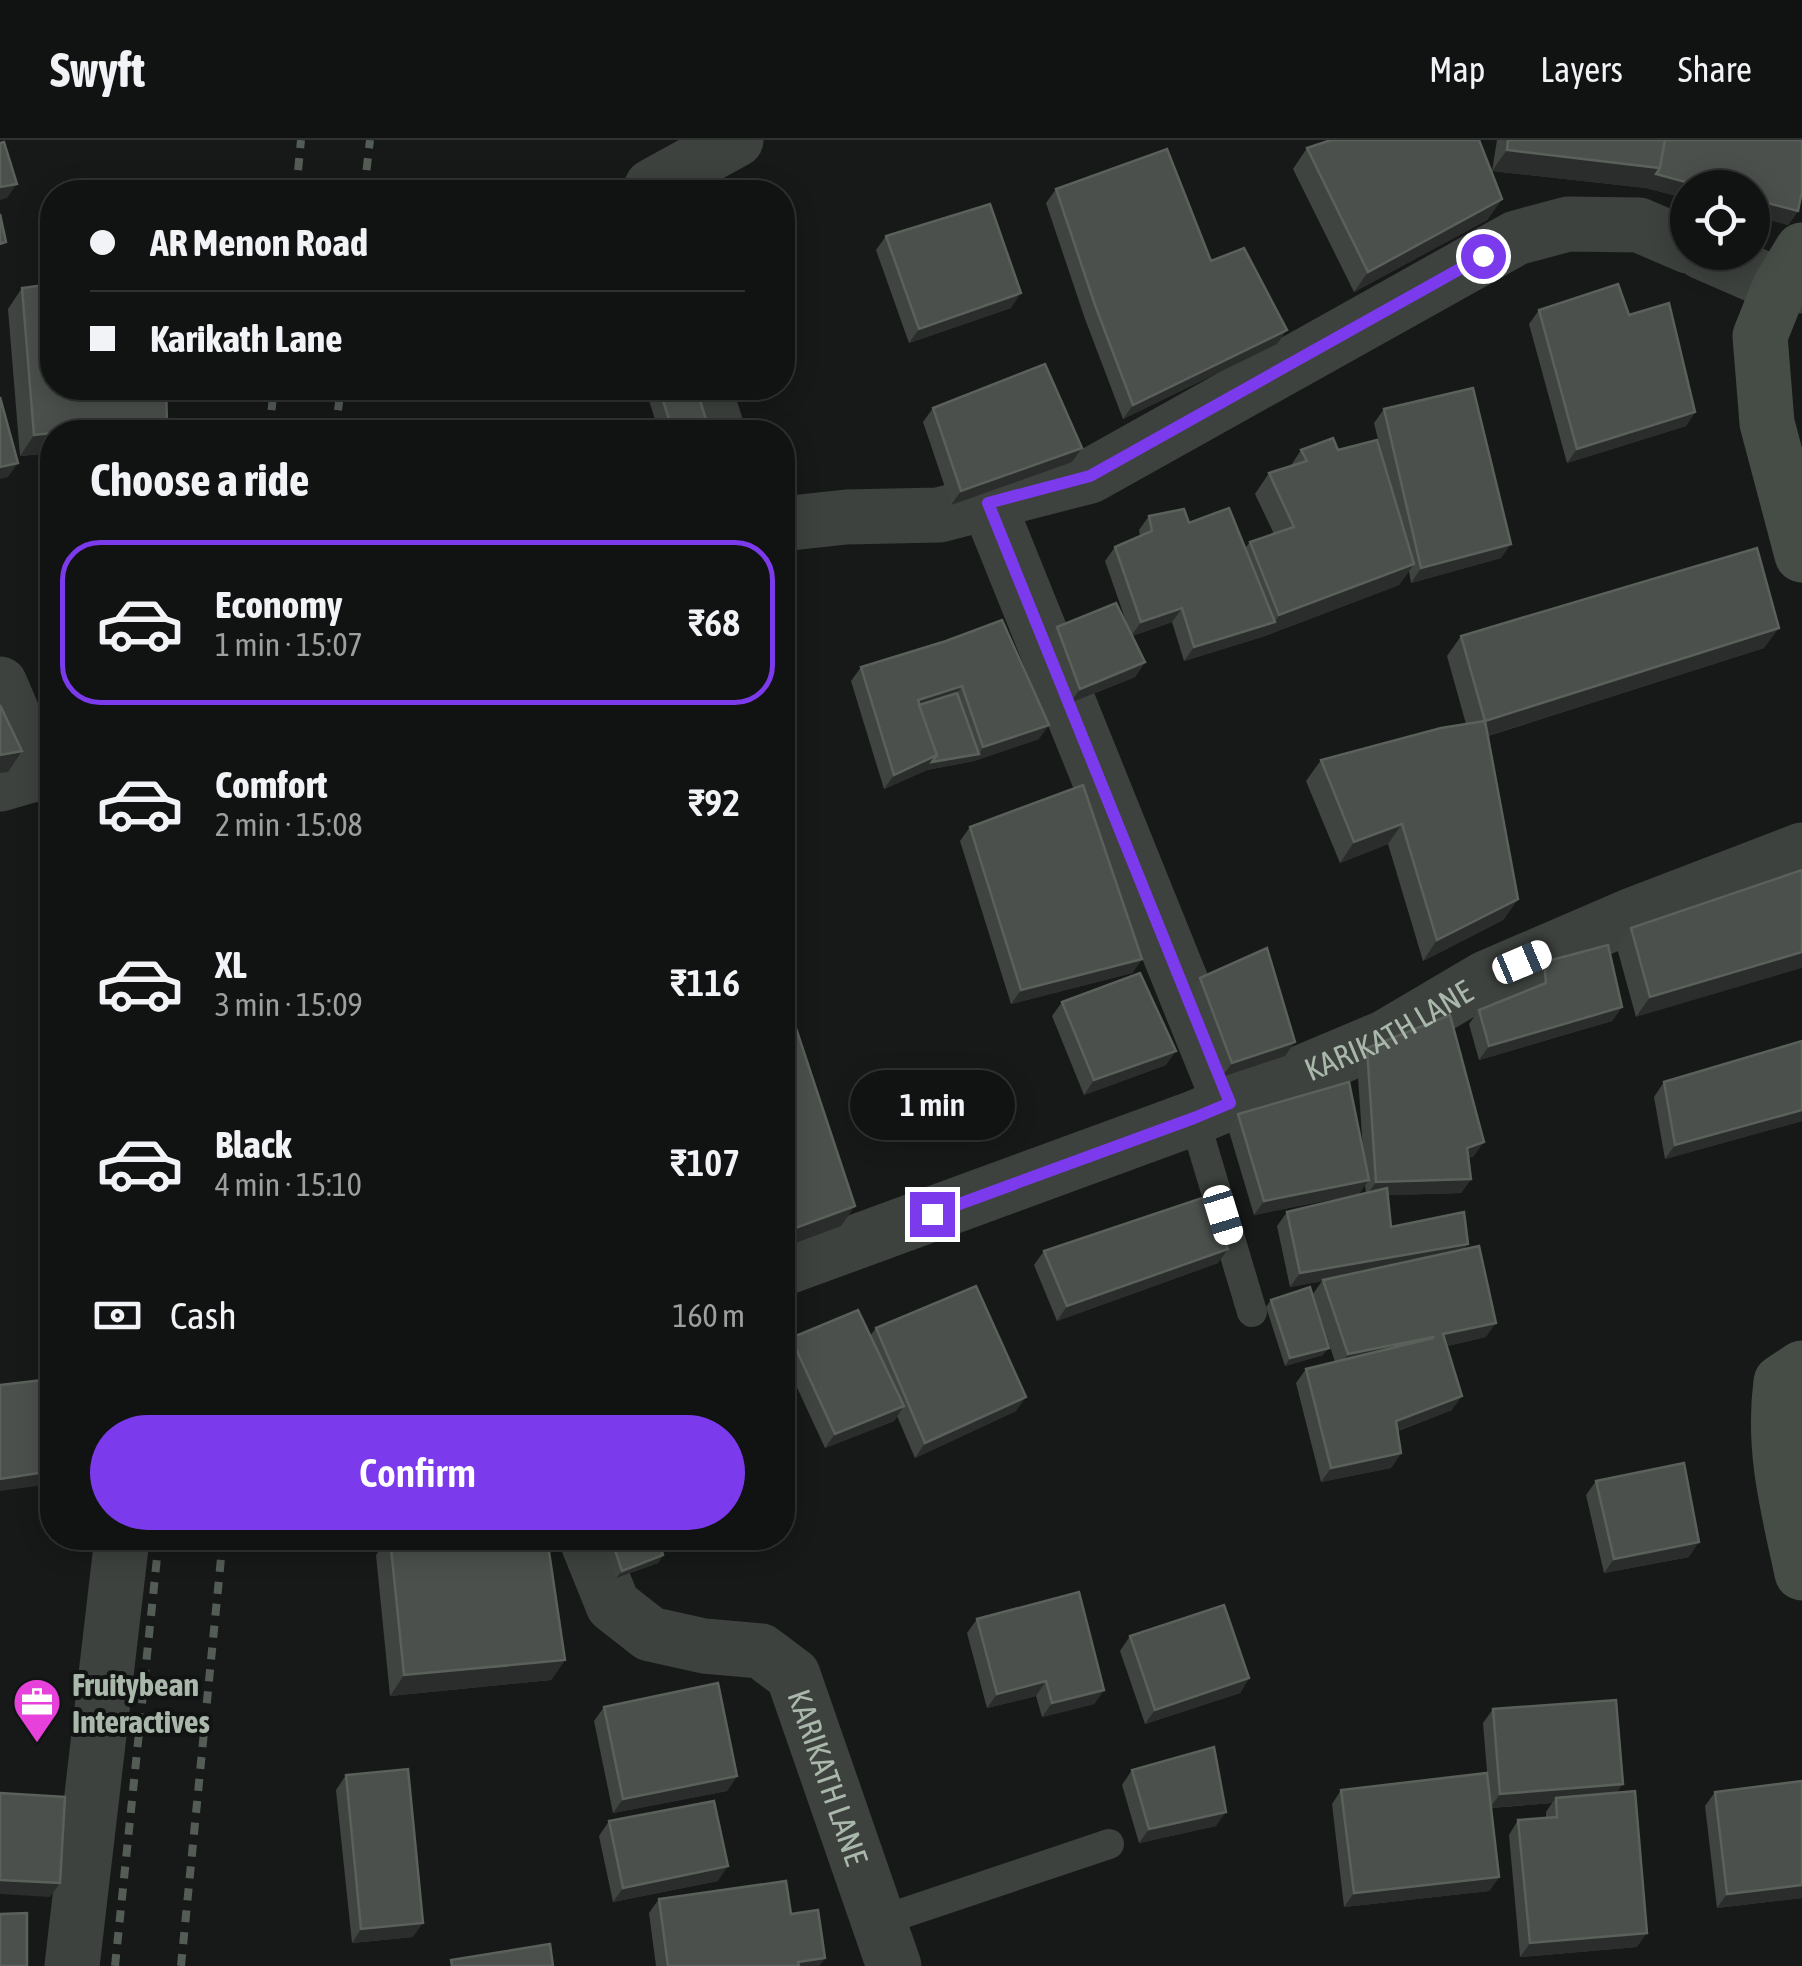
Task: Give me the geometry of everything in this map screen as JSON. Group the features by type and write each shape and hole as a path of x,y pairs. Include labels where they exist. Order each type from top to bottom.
{"street":[{"path":"663,180 736,140"},
{"path":"795,523 939,515 1090,476 1516,238 1568,224 1639,225 1670,238"},
{"path":"1794,274 1760,336 1768,423 1802,555"},
{"path":"988,503 1212,1111"},
{"path":"0,684 20,731 40,742"},
{"path":"0,784 40,772"},
{"name":"KARIKATH LANE","path":"795,1264 1212,1111 1386,1038 1504,970 1630,916 1802,850"},
{"path":"1802,1368 1780,1382 1776,1414 1782,1482 1802,1573"},
{"path":"72,1966 121,1550"},
{"name":"KARIKATH LANE","path":"591,1550 614,1605 650,1634 704,1646 761,1651 794,1675 887,1944"}],"lane":[{"path":"1212,1111 1252,1312"},
{"path":"887,1944 1109,1844"}],"building":[{"path":"1331,140 1479,140 1502,199 1368,272 1307,148"},
{"path":"1508,140 1665,140 1660,168 1507,150"},
{"path":"1665,140 1802,140 1798,211 1770,204 1770,170 1670,170 1670,178 1656,174"},
{"path":"4,142 17,184 0,187 0,143"},
{"path":"1167,149 1211,261 1244,248 1287,330 1133,405 1056,189"},
{"path":"990,204 1021,293 919,329 886,236"},
{"path":"0,214 6,242 0,244"},
{"path":"1618,284 1629,315 1669,303 1695,412 1577,449 1539,310"},
{"path":"40,286 40,400 166,400 167,420 40,420 40,434 34,435 22,288"},
{"path":"1045,364 1082,448 961,491 933,408"},
{"path":"1473,388 1511,544 1421,568 1384,409"},
{"path":"0,397 18,463 0,467"},
{"path":"663,400 700,400 706,420 669,420"},
{"path":"1333,438 1338,450 1377,440 1414,564 1279,615 1250,542 1294,527 1269,473 1307,461 1301,450"},
{"path":"1229,508 1275,622 1194,647 1182,608 1141,622 1115,547 1152,531 1149,516 1184,509 1189,523"},
{"path":"1757,548 1779,628 1485,721 1461,636"},
{"path":"1116,603 1145,662 1080,689 1057,627"},
{"path":"1002,620 1049,725 983,747 962,686 918,700 937,755 894,775 861,667"},
{"path":"957,693 979,754 932,762 937,755 919,705"},
{"path":"0,705 22,751 0,755"},
{"path":"1485,721 1518,899 1437,940 1402,824 1354,842 1321,760 1441,728"},
{"path":"1083,785 1142,959 1021,990 970,827"},
{"path":"1802,870 1802,952 1650,997 1631,928"},
{"path":"1608,945 1622,1007 1489,1046 1479,1010 1546,983 1544,962"},
{"path":"1267,948 1295,1042 1232,1063 1200,978"},
{"path":"1140,973 1176,1051 1094,1080 1062,1002"},
{"path":"1450,1015 1484,1142 1467,1148 1471,1179 1376,1182 1367,1048"},
{"path":"795,1025 855,1206 795,1228"},
{"path":"1802,1041 1802,1110 1675,1145 1664,1082"},
{"path":"1349,1082 1369,1180 1264,1201 1238,1114"},
{"path":"1387,1188 1391,1227 1464,1212 1468,1244 1300,1273 1287,1212"},
{"path":"1202,1198 1228,1249 1067,1306 1044,1251"},
{"path":"1479,1246 1496,1323 1443,1334 1462,1396 1396,1421 1401,1453 1331,1468 1306,1369 1433,1337 1348,1354 1323,1280"},
{"path":"976,1286 1026,1397 925,1443 876,1328"},
{"path":"1310,1287 1329,1348 1290,1358 1271,1300"},
{"path":"858,1310 904,1406 835,1434 795,1347 795,1336"},
{"path":"40,1380 40,1473 0,1479 0,1385"},
{"path":"1684,1463 1699,1542 1614,1559 1596,1481"},
{"path":"391,1550 549,1550 565,1660 404,1675"},
{"path":"615,1550 662,1550 663,1555 622,1571"},
{"path":"1079,1592 1104,1690 1052,1703 1046,1681 997,1694 977,1619"},
{"path":"1224,1605 1249,1678 1155,1710 1130,1636"},
{"path":"718,1683 737,1776 623,1799 604,1707"},
{"path":"1616,1700 1623,1784 1500,1794 1493,1709"},
{"path":"1214,1747 1226,1812 1149,1829 1132,1770"},
{"path":"408,1769 423,1923 361,1929 346,1775"},
{"path":"1487,1773 1499,1877 1354,1893 1341,1790"},
{"path":"1802,1781 1802,1885 1727,1894 1715,1792"},
{"path":"1635,1791 1647,1933 1530,1943 1518,1820 1557,1817 1556,1798"},
{"path":"0,1793 65,1797 60,1883 0,1880"},
{"path":"714,1801 728,1866 623,1888 609,1821"},
{"path":"786,1881 791,1914 818,1910 825,1958 798,1962 799,1966 668,1966 659,1899"},
{"path":"27,1913 27,1966 0,1966 0,1914"},
{"path":"550,1944 553,1966 452,1966 451,1960"}],"railway":[{"path":"297,180 301,140"},
{"path":"365,180 370,140"},
{"path":"270,420 273,400"},
{"path":"337,420 339,400"},
{"path":"115,1966 158,1550"},
{"path":"181,1966 222,1550"}],"place":[{"name":"Fruitybean Interactives","path":"37,1744"}],"route":[{"path":"932,1214 1230,1103 988,503 1090,476 1483,256"}]}
